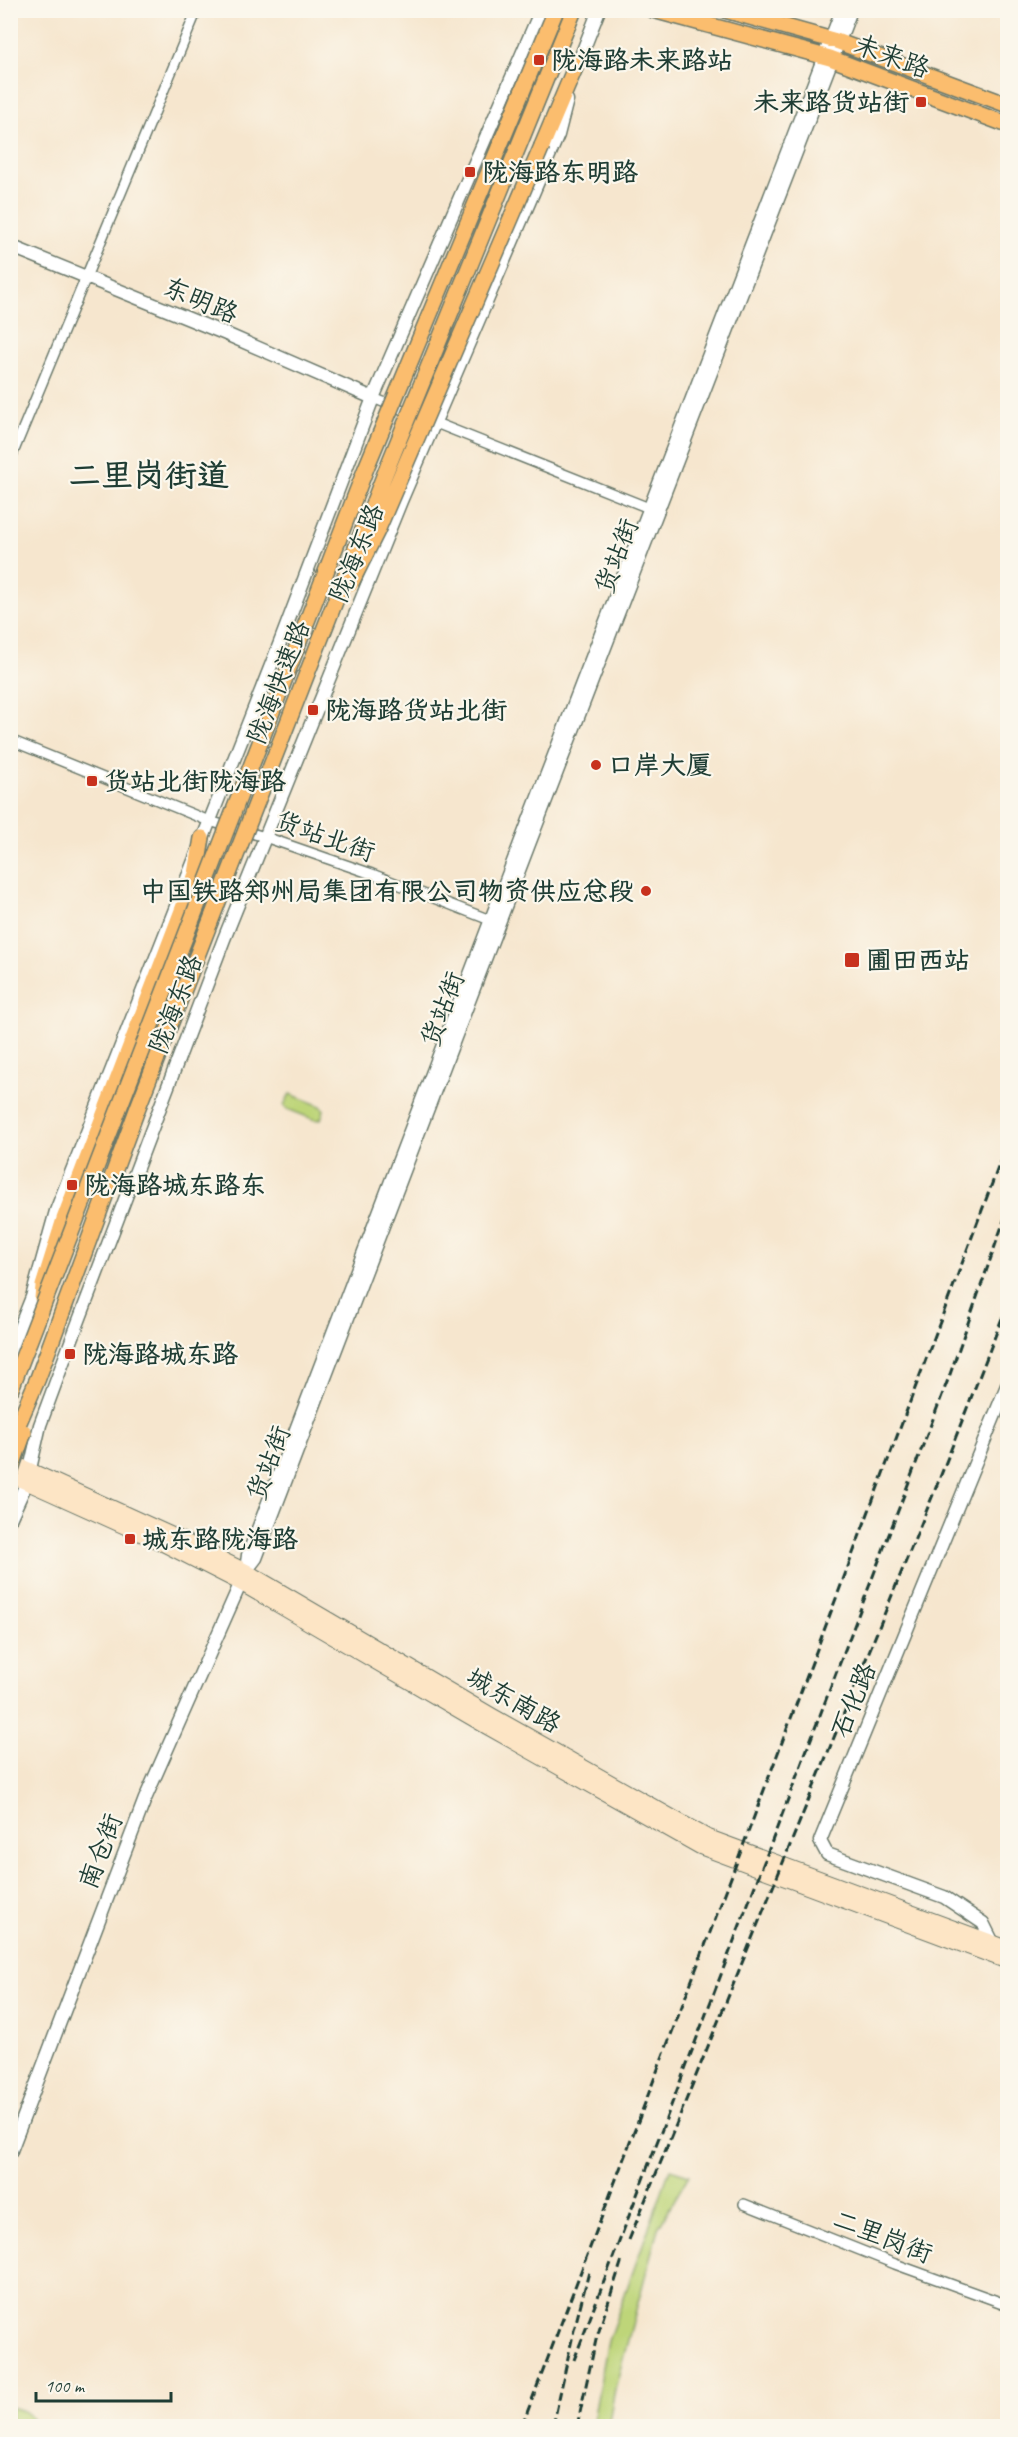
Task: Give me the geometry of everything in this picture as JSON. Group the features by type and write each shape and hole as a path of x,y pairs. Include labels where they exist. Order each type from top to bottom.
{"main road":[{"name":"陇海快速路","path":"10,1391 41,1317 370,457 556,10"},
{"name":"陇海快速路","path":"10,1443 38,1378 142,1096 392,455 574,10"},
{"name":"未来路","path":"653,10 828,58 1008,125"},
{"name":"未来路","path":"725,10 835,41 1008,105"},
{"path":"320,641 377,531 577,63"},
{"path":"41,1317 43,1286 64,1219 196,874 202,838"},
{"path":"10,1473 44,1382 62,1312"},
{"name":"城东南路","path":"10,1461 28,1476"},
{"name":"城东南路","path":"10,1473 28,1476 168,1533 487,1727 700,1847 1008,1962"},
{"name":"城东南路","path":"243,1577 706,1836 1008,1948"}],"street":[{"path":"10,460 197,10"},
{"name":"陇海东路","path":"10,1352 32,1297 56,1210 281,640 373,398 541,10"},
{"name":"陇海东路","path":"10,1519 28,1476 40,1425 224,939 435,422 558,135 577,63 599,10"},
{"name":"货站街","path":"835,41 842,10"},
{"name":"货站街","path":"243,1577 248,1556 649,508 828,58 851,10"},
{"name":"货站街","path":"243,1577 256,1558 828,58"},
{"name":"东明路","path":"10,246 373,398"},
{"path":"373,398 649,508"},
{"name":"货站北街","path":"10,740 209,821 266,837 372,874 490,920"},
{"name":"石化路","path":"993,1943 983,1923 944,1897 827,1854 820,1841 1008,1383"},
{"name":"南仓街","path":"10,2153 145,1799 243,1577"},
{"name":"二里岗街","path":"744,2204 1008,2306"}],"green space":[{"path":"290,1094 321,1106 324,1110 321,1119 315,1120 287,1109 284,1105"},
{"path":"670,2169 689,2175 658,2228 615,2389 608,2426 592,2426 608,2341"},
{"path":"11,2407 30,2416 32,2419 29,2426 11,2426"}],"railway":[{"path":"522,2426 1008,1141"},
{"path":"574,2360 949,1377 1008,1209"},
{"path":"629,2240 939,1480 1008,1303"},
{"path":"577,2426 596,2340 622,2260"},
{"path":"553,2426 589,2272"}],"place":[{"name":"陇海路未来路站","path":"539,60"},
{"name":"未来路货站街","path":"921,102"},
{"name":"陇海路东明路","path":"470,172"},
{"name":"陇海路货站北街","path":"313,710"},
{"name":"口岸大厦","path":"596,765"},
{"name":"货站北街陇海路","path":"92,781"},
{"name":"中国铁路郑州局集团有限公司物资供应总段","path":"646,891"},
{"name":"圃田西站","path":"852,960"},
{"name":"陇海路城东路东","path":"72,1185"},
{"name":"陇海路城东路","path":"70,1354"},
{"name":"城东路陇海路","path":"130,1539"}],"district":[{"name":"二里岗街道","path":"149,475"}]}
